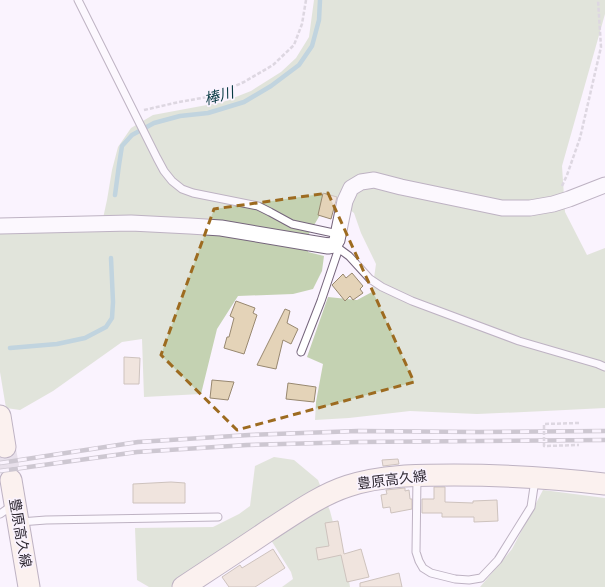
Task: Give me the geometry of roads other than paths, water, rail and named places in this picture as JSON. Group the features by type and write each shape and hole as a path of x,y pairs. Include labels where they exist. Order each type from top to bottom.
{"main road":[{"path":"0,416 5,447"},
{"name":"豊原高久線","path":"183,587 304,507 326,495 348,486 376,479 417,475 494,475 605,484"},
{"name":"豊原高久線","path":"11,480 11,513 29,587"}],"street":[{"path":"0,226 131,224 190,226 221,228 328,246 337,243 345,201 351,188 361,182 374,180 502,208 530,208 553,204 605,185"}],"lane":[{"path":"78,0 164,171 172,181 182,188 193,193 258,206 292,224 337,243 370,279 382,287 412,301 519,341 605,367"},
{"path":"301,352 321,301 337,243"},
{"path":"417,475 416,552 419,562 423,568 431,573 454,579 469,580 481,578 498,560 532,507 536,478"},
{"path":"11,513 46,520 218,517"}],"waterway":[{"name":"棒川","path":"115,195 122,146 132,135 154,123 180,116 208,113 244,102 271,86 299,65 312,46 319,20 320,0"},
{"name":"棒川","path":"10,348 57,344 85,338 106,327 112,318 113,302 111,258"}],"tunnel":[{"path":"5,447 11,480"}],"railway":[{"path":"0,463 138,442 249,435 358,431 605,431"},
{"path":"0,471 137,452 247,445 358,442 605,440"}]}
